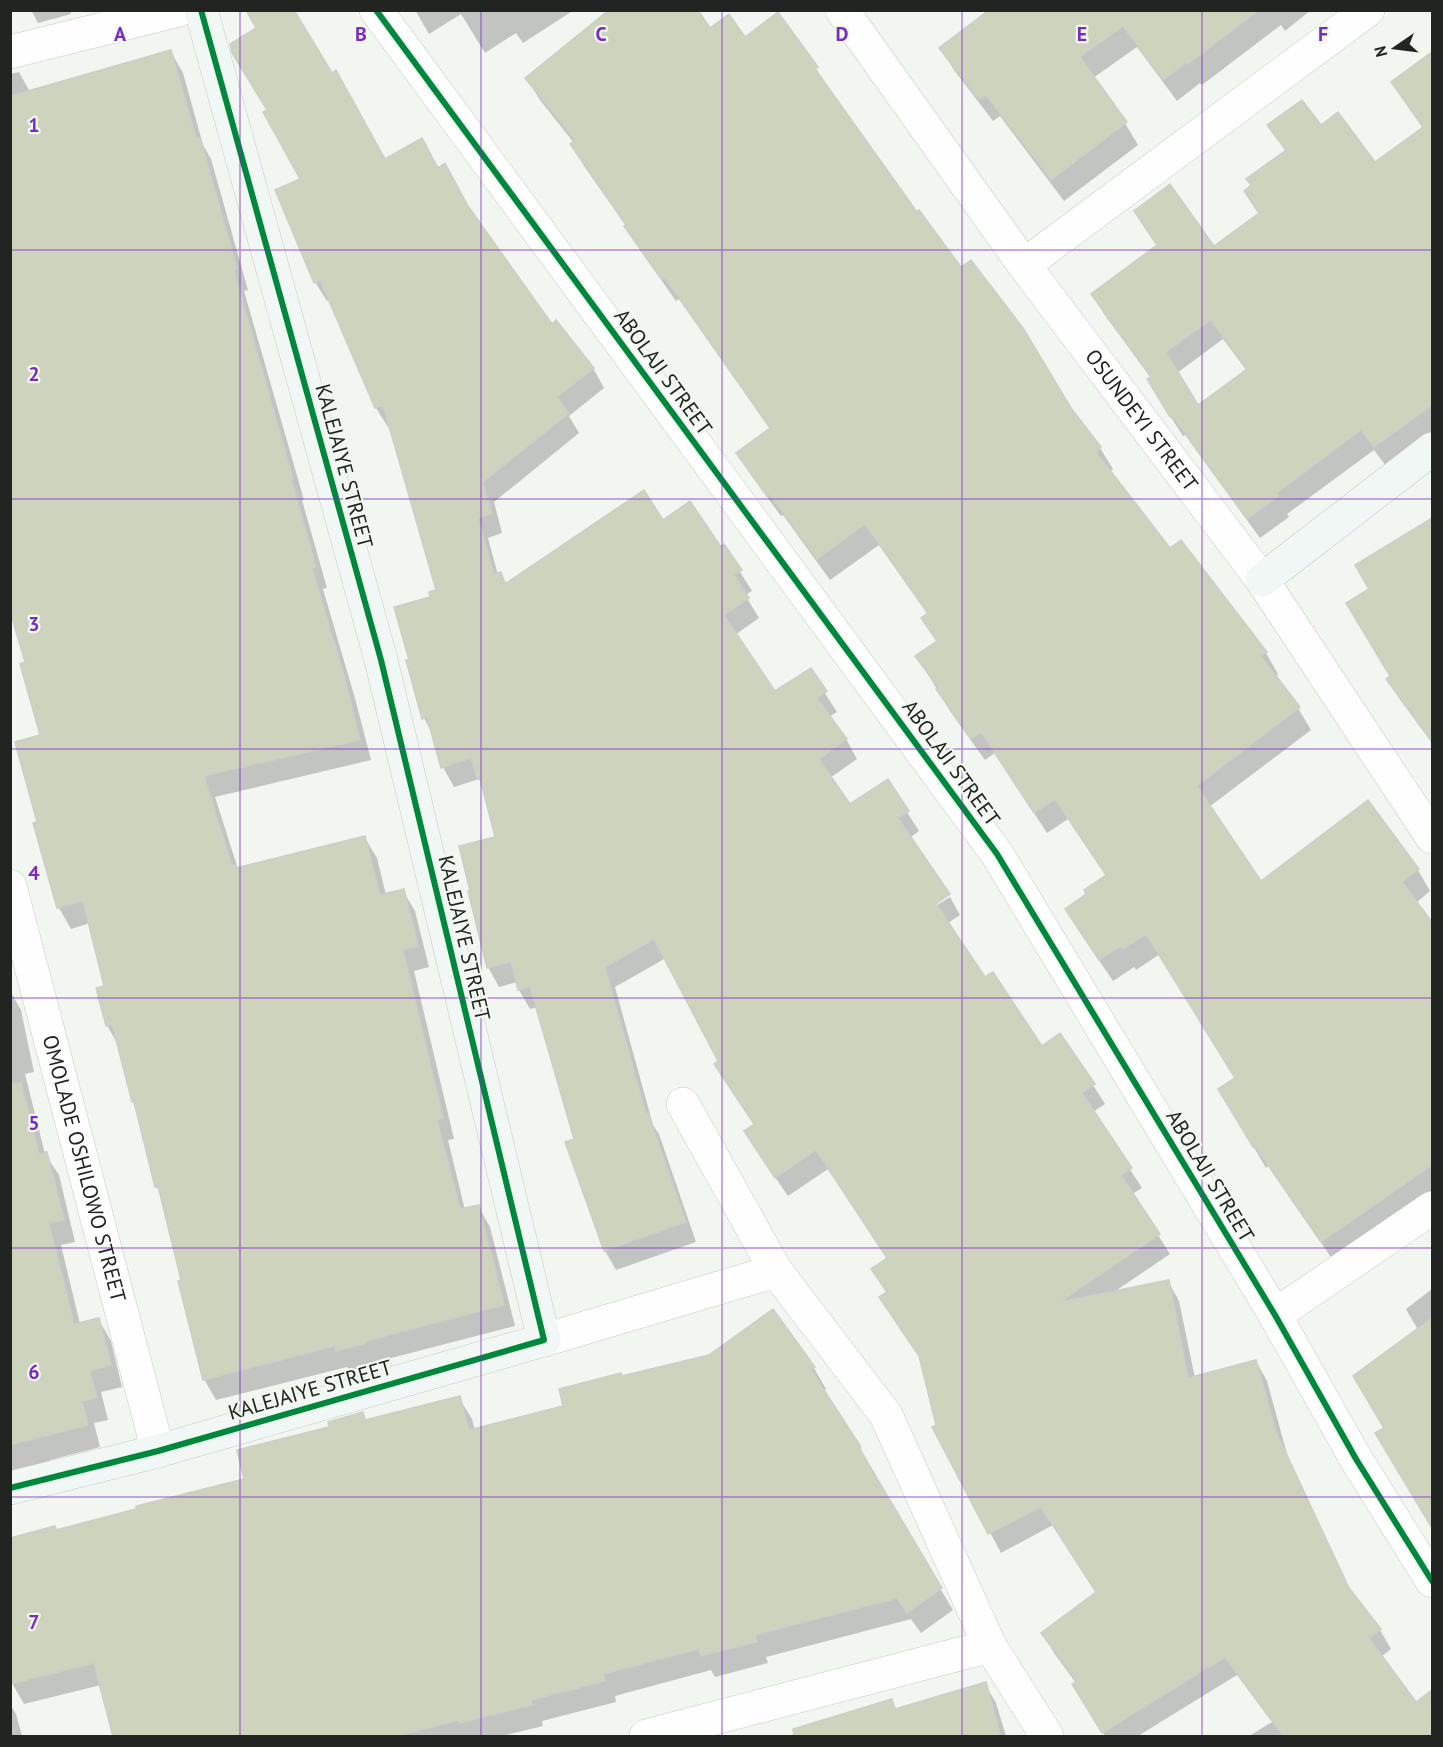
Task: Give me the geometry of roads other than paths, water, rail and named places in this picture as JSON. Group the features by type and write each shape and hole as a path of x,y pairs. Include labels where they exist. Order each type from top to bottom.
{"street":[{"path":"10,52 178,10"},
{"name":"KALEJAIYE STREET","path":"10,1488 158,1452 544,1340 381,660 201,10"},
{"name":"ABOLAJI STREET","path":"376,10 997,854 1275,1315 1356,1459 1432,1581"},
{"name":"OSUNDEYI STREET","path":"842,10 1024,265 1262,580 1432,837"},
{"path":"1024,265 1368,10"},
{"path":"1262,580 1432,449"},
{"name":"OMOLADE OSHILOWO STREET","path":"10,886 158,1452"},
{"path":"682,1104 776,1272 886,1415 990,1646 1047,1737"},
{"path":"1275,1315 1432,1208"},
{"path":"544,1340 776,1272"},
{"path":"646,1737 990,1646"}]}
